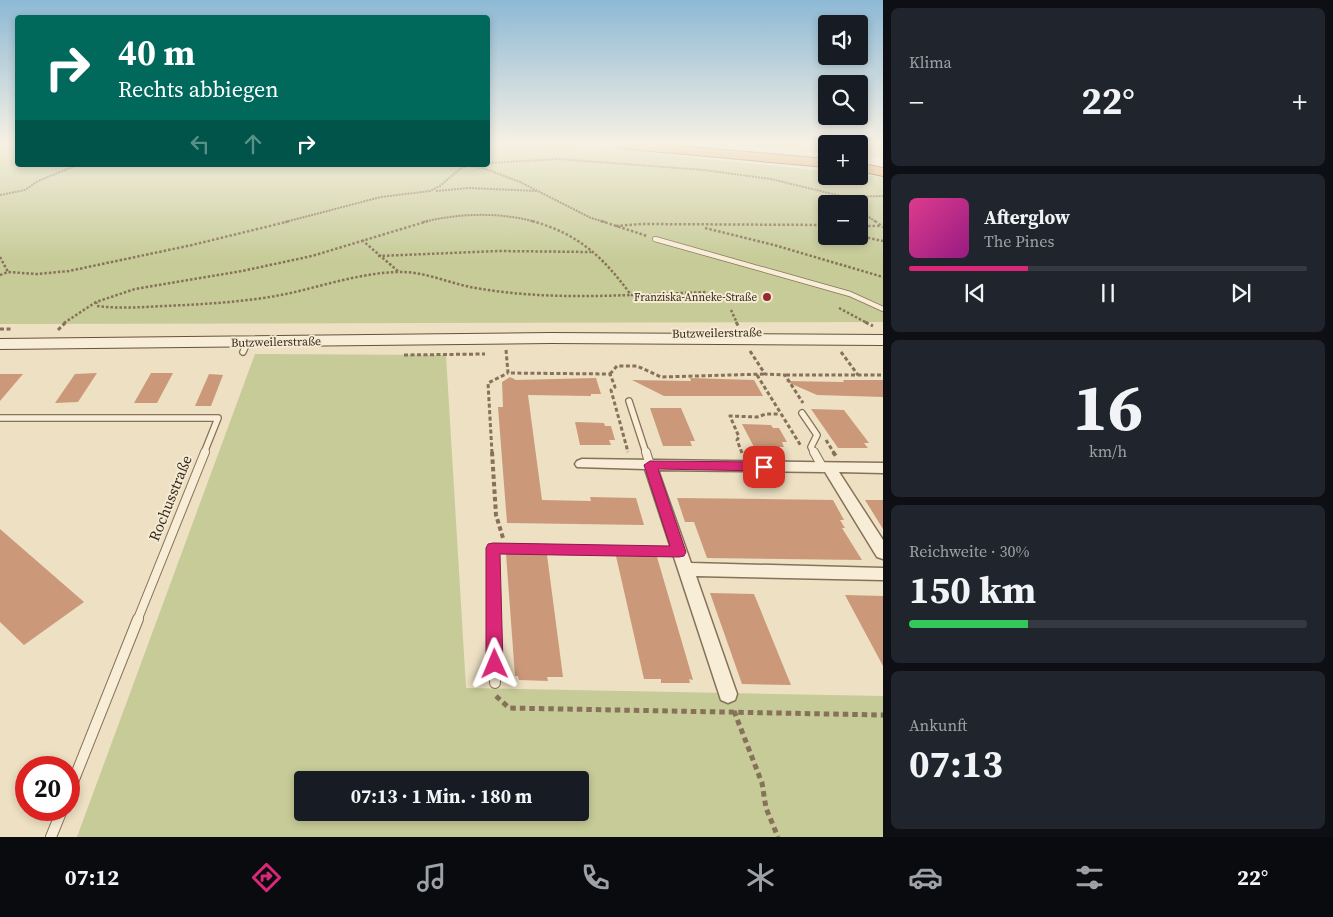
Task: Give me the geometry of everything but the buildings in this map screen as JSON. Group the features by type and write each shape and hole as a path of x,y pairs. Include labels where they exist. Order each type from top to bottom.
{"main road":[{"name":"Butzweilerstraße","path":"0,344 245,347 503,339 880,333"}],"street":[{"path":"582,464 883,468"},
{"path":"650,465 728,694"},
{"path":"827,468 883,553"},
{"path":"685,569 883,574"}],"lane":[{"path":"654,239 850,294 883,309"},
{"path":"629,401 650,465"},
{"path":"804,411 817,435 812,447 827,468"},
{"name":"Rochusstraße","path":"0,418 218,418 80,764"},
{"path":"495,683 493,548 679,552"},
{"path":"51,837 58,821"}],"path":[{"path":"0,195 25,190 35,183"},
{"path":"430,191 443,183"},
{"path":"522,183 574,210 654,239"},
{"path":"790,183 834,195"},
{"path":"0,275 8,272 37,274 68,271 192,245 381,197 477,188 540,192"},
{"path":"868,197 883,196"},
{"path":"57,331 64,323 108,296 135,289 290,262 441,217 468,214 494,214 549,225 581,242 613,272 632,296"},
{"path":"868,216 882,226"},
{"path":"616,226 642,224 818,225"},
{"path":"868,226 882,226"},
{"path":"705,228 774,245 883,277"},
{"path":"868,238 883,240"},
{"path":"362,240 378,256 399,272"},
{"path":"378,256 489,251 591,252"},
{"path":"0,257 8,272"},
{"path":"96,302 97,306 114,308 218,303 270,297 375,275 399,272 420,274 474,288 538,295 632,296 707,292"},
{"path":"838,308 880,333"},
{"path":"731,310 765,374"},
{"path":"0,328 19,329"},
{"path":"503,339 507,353 508,373"},
{"path":"838,348 859,375"},
{"path":"504,548 496,515 488,383 508,373 610,374 617,366 637,366 662,377 756,374 883,376"},
{"path":"610,374 615,387 610,390 632,465"},
{"path":"756,374 781,414 827,468"},
{"path":"785,375 804,411"},
{"path":"747,466 737,440 739,437 730,416 757,417 766,414 781,414"},
{"path":"822,434 827,468"},
{"path":"495,683 496,696 509,708 883,715"},
{"path":"734,712 755,763 762,783 766,808 778,837"}],"green space":[{"path":"0,183 818,183 818,185 868,185 868,183 883,183 883,322 0,324"},
{"path":"255,354 446,355 466,688 883,696 883,837 77,837"}],"place":[{"name":"Franziska-Anneke-Straße","path":"767,297"}],"route":[{"path":"495,664 493,548 679,552 650,465 764,467"}]}
